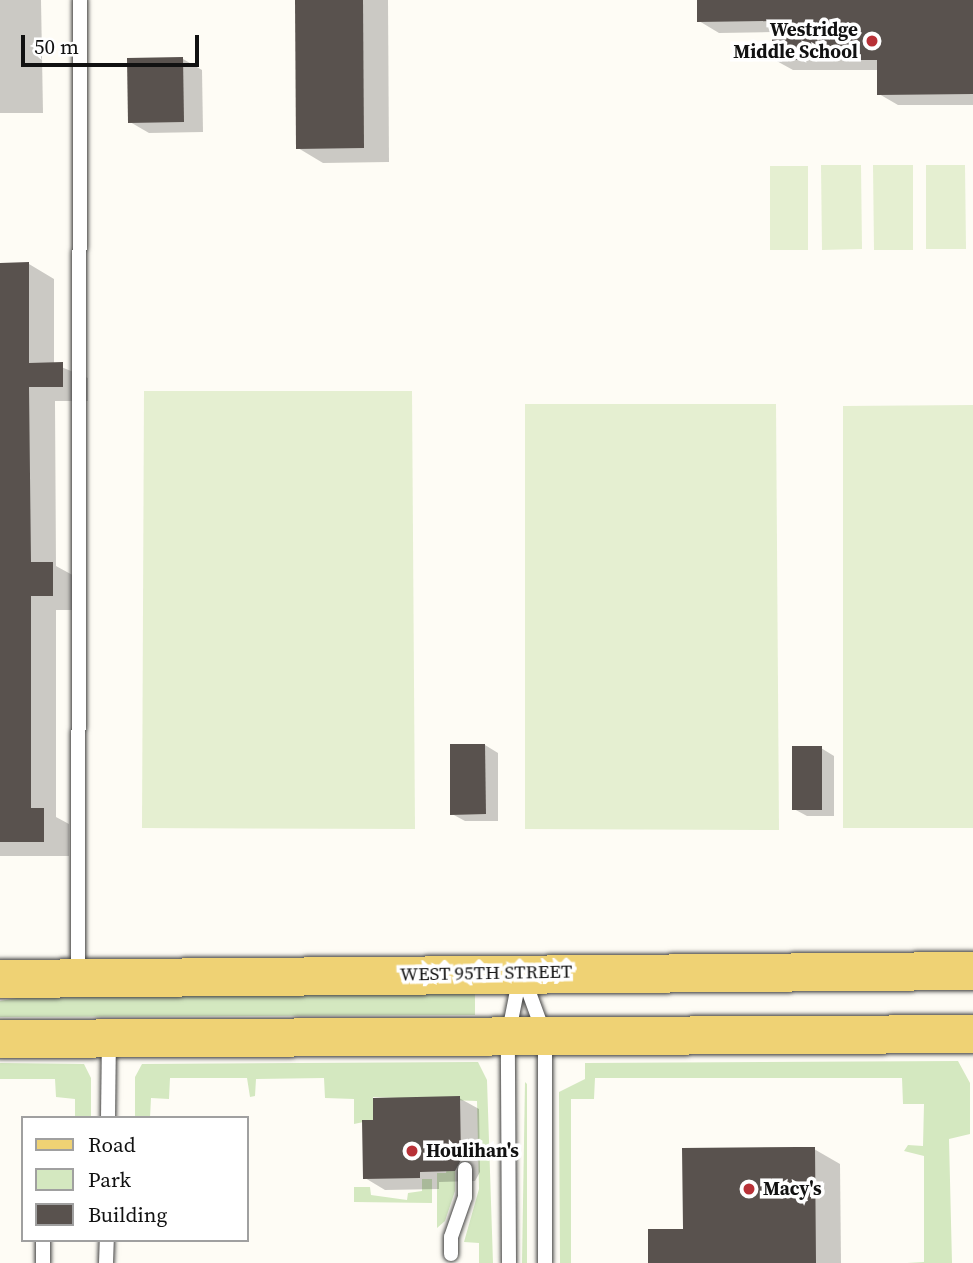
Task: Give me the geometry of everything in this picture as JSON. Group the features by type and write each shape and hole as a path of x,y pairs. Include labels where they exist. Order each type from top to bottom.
{"main road":[{"name":"WEST 95TH STREET","path":"0,979 522,972 973,971"},
{"path":"0,1039 973,1034"}],"lane":[{"path":"78,978 80,0"},
{"path":"522,972 545,1263"},
{"path":"509,1263 526,1036 522,972"},
{"path":"108,1116 109,1038"},
{"path":"451,1254 451,1237 465,1197 466,1169"},
{"path":"43,1242 43,1263"},
{"path":"106,1263 107,1242"}],"green space":[{"path":"821,165 861,165 862,249 822,250"},
{"path":"873,165 913,165 913,250 874,250"},
{"path":"926,165 965,165 966,249 926,249"},
{"path":"770,166 808,166 808,250 770,250"},
{"path":"144,391 412,391 415,829 142,828"},
{"path":"525,404 776,404 779,830 525,829"},
{"path":"973,405 973,828 843,828 843,406"},
{"path":"475,994 475,1015 0,1017 0,1001 17,998"},
{"path":"958,1061 970,1083 970,1134 949,1139 952,1263 907,1263 924,1262 924,1156 904,1151 908,1145 923,1146 924,1104 903,1104 902,1078 595,1078 594,1099 571,1099 571,1263 560,1263 559,1092 585,1079 585,1063"},
{"path":"478,1062 487,1080 493,1263 479,1263 479,1243 464,1242 479,1189 477,1101 373,1097 373,1120 354,1124 354,1099 325,1098 324,1078 256,1079 255,1096 250,1097 247,1078 170,1078 169,1099 151,1098 150,1116 135,1116 135,1077 142,1064"},
{"path":"0,1063 84,1064 91,1078 91,1116 75,1116 75,1099 56,1097 55,1079 0,1079"},
{"path":"525,1082 527,1263 522,1263"},
{"path":"447,1168 455,1168 455,1191 445,1221 437,1228 437,1173 446,1173"},
{"path":"422,1179 432,1179 432,1203 354,1202 354,1187 370,1187 371,1195 407,1200 408,1193 422,1191"}],"building":[{"path":"295,0 363,0 364,148 296,149"},
{"name":"Westridge Middle School","path":"697,0 973,0 973,94 877,95 877,60 772,60 772,21 697,22"},
{"path":"183,57 184,122 128,123 127,58"},
{"path":"29,262 29,363 63,362 63,387 29,387 31,562 53,562 53,596 31,596 31,808 44,808 44,842 0,842 0,263"},
{"path":"450,744 485,744 486,814 450,815"},
{"path":"792,746 822,746 822,810 792,810"},
{"name":"Houlihan's","path":"460,1096 461,1160 455,1171 420,1172 420,1178 363,1179 362,1120 373,1120 373,1098"},
{"name":"Macy's","path":"815,1147 816,1263 648,1263 648,1229 683,1229 682,1148"}],"place":[{"name":"Westridge Middle School","path":"872,41"},
{"name":"Houlihan's","path":"412,1151"},
{"name":"Macy's","path":"749,1189"}]}
